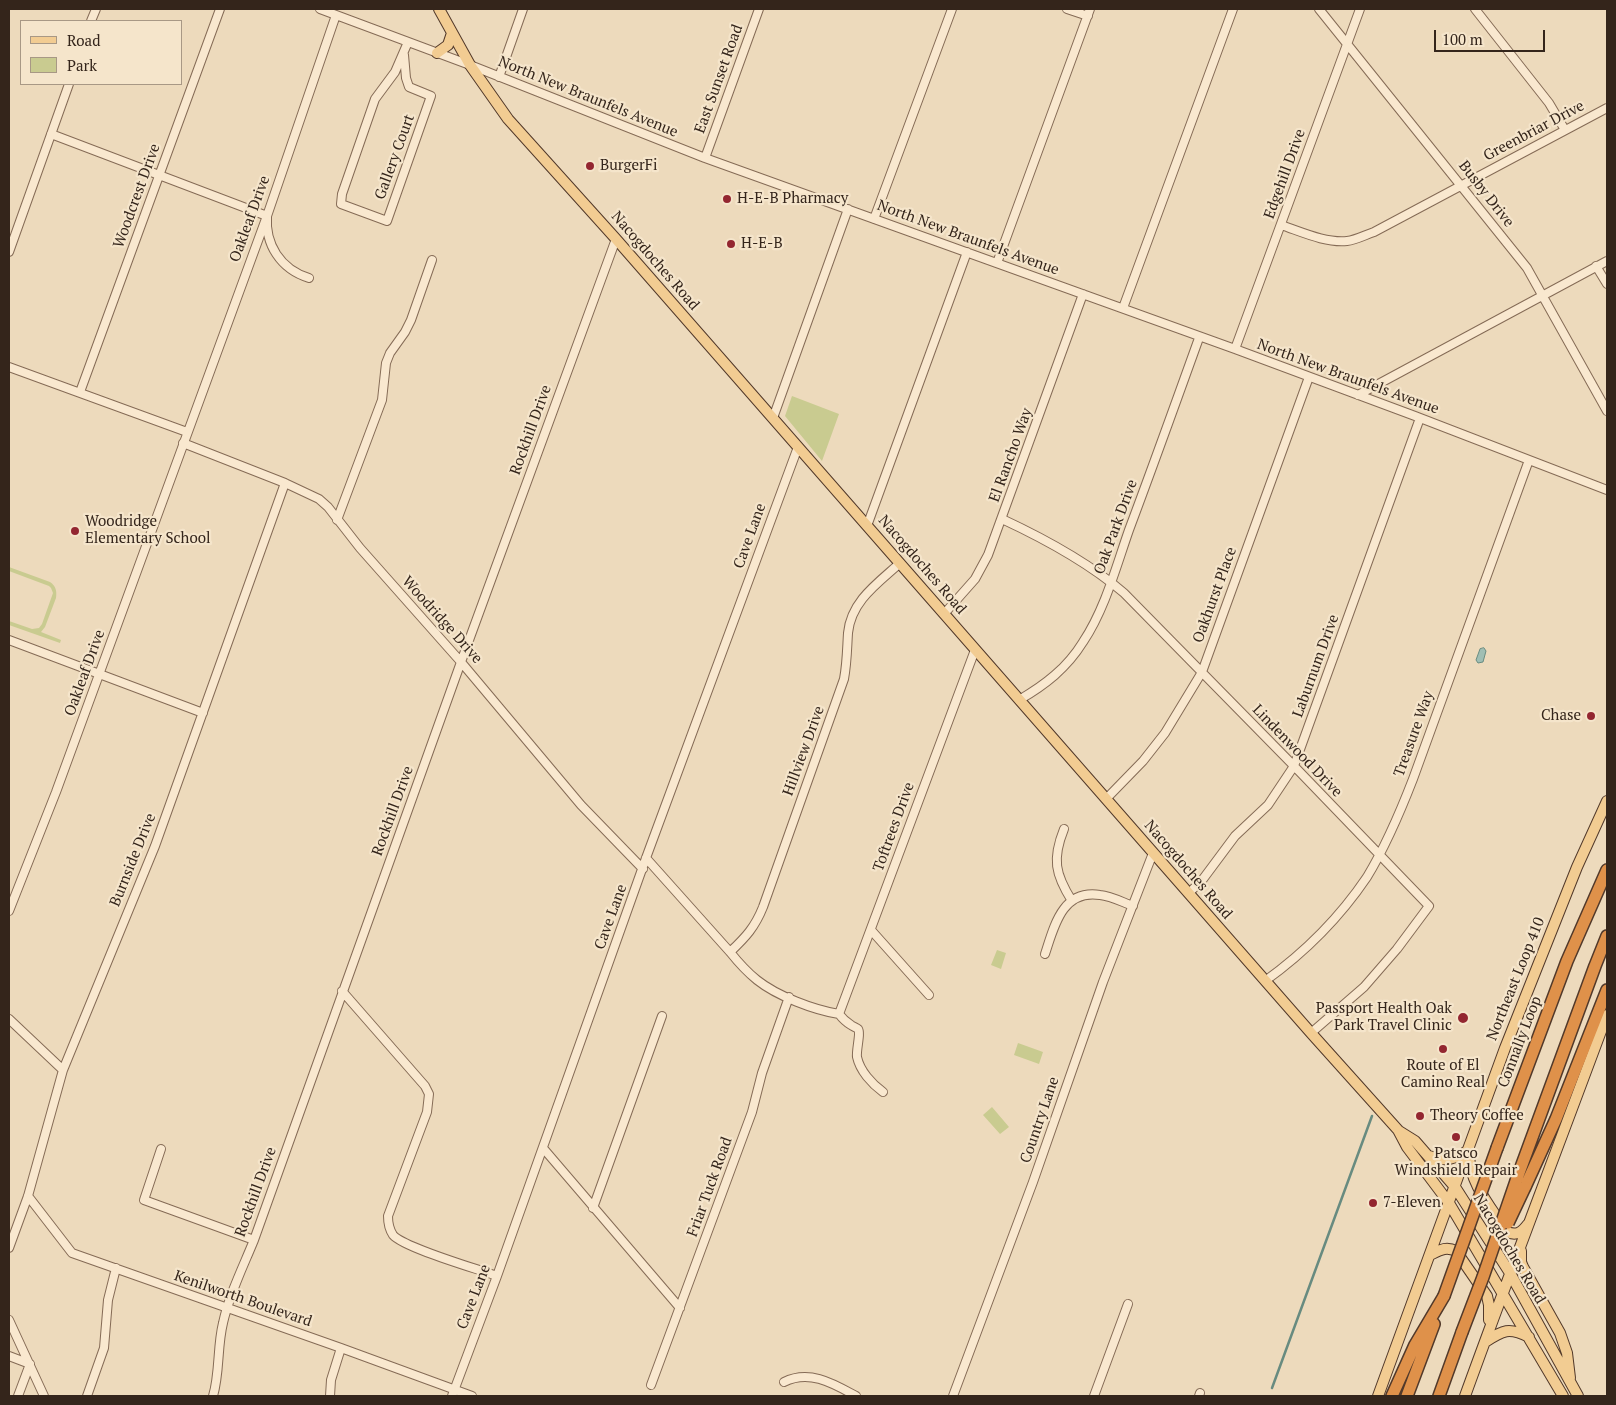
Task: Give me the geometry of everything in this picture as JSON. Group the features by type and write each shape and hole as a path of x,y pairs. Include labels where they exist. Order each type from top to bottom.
{"highway":[{"name":"Connally Loop","path":"1408,1396 1497,1148 1567,961 1607,870"},
{"path":"1439,1396 1483,1277 1521,1184 1595,966 1607,936"},
{"path":"1521,1184 1556,1119 1607,990"},
{"path":"1392,1396 1415,1345 1444,1296"}],"main road":[{"name":"Nacogdoches Road","path":"439,9 470,65 508,119 616,239 1311,1033 1398,1130 1415,1142 1455,1187 1510,1273 1578,1396"},
{"path":"437,53 448,45 452,33"},
{"name":"Northeast Loop 410","path":"1378,1396 1504,1048 1577,867 1607,801"},
{"path":"1465,1396 1502,1292 1521,1248 1607,1015"},
{"name":"Nacogdoches Road","path":"1398,1130 1407,1147 1449,1203 1563,1396"},
{"path":"1426,1155 1448,1160 1460,1156 1469,1149"},
{"path":"1469,1149 1474,1181 1506,1231 1515,1234 1519,1233 1531,1221"},
{"path":"1430,1255 1440,1249 1449,1248 1456,1251 1487,1296 1489,1328"},
{"path":"1521,1248 1523,1267 1560,1333 1567,1353 1571,1384"},
{"path":"1485,1342 1501,1332 1509,1330 1517,1331 1529,1338"}],"street":[{"name":"Woodcrest Drive","path":"80,392 220,9"},
{"name":"North New Braunfels Avenue","path":"320,9 470,65 705,158 1123,308 1199,338 1235,349 1607,490"},
{"path":"499,77 523,9"},
{"name":"East Sunset Road","path":"705,158 760,9"},
{"path":"874,219 952,9"},
{"path":"997,263 1089,12 1067,9"},
{"path":"1123,308 1233,9"},
{"name":"Busby Drive","path":"1320,9 1527,268 1607,411"},
{"name":"Edgehill Drive","path":"1235,349 1360,9"},
{"path":"1475,9 1550,103 1565,130"},
{"name":"Oakleaf Drive","path":"9,911 46,818 267,216 336,15"},
{"name":"Gallery Court","path":"404,55 406,78 410,87 431,96 386,221 341,204 340,201 375,99 390,81 404,55 408,42"},
{"path":"9,252 69,85"},
{"name":"Greenbriar Drive","path":"1280,225 1329,241 1349,241 1374,232 1607,108"},
{"path":"52,134 267,216 268,237 275,254 292,271 309,278"},
{"path":"773,418 848,209"},
{"name":"Rockhill Drive","path":"213,1396 222,1324 616,239"},
{"path":"867,526 967,252"},
{"path":"337,520 382,400 388,358 411,320 432,260"},
{"path":"1358,395 1607,260"},
{"path":"1596,266 1607,284"},
{"name":"El Rancho Way","path":"944,614 975,579 988,555 1083,294"},
{"name":"Oak Park Drive","path":"1019,700 1050,680 1073,656 1092,628 1199,338"},
{"path":"9,367 187,432"},
{"name":"Oakhurst Place","path":"1106,799 1143,761 1165,733 1202,672 1309,377"},
{"name":"Laburnum Drive","path":"1189,893 1209,871 1235,836 1268,805 1294,766 1420,418"},
{"name":"Woodridge Drive","path":"183,443 319,498 581,804 643,869"},
{"name":"Cave Lane","path":"453,1392 497,1276 646,858 798,447"},
{"name":"Treasure Way","path":"1265,981 1279,972 1314,940 1340,912 1367,876 1378,855 1410,786 1528,460"},
{"name":"Burnside Drive","path":"9,1248 28,1196 63,1070 155,846 285,483"},
{"name":"Lindenwood Drive","path":"1002,518 1051,542 1110,582 1202,672 1428,906 1397,950 1364,987 1311,1033"},
{"name":"Hillview Drive","path":"730,952 747,936 757,921 763,907 844,679 848,653 848,633 855,609 862,598 900,563"},
{"path":"9,640 203,713"},
{"name":"Toftrees Drive","path":"839,1014 975,650"},
{"path":"1064,829 1057,846 1056,860 1061,883 1072,901"},
{"name":"Country Lane","path":"953,1396 1153,853"},
{"path":"646,858 739,963 757,980 821,1011 839,1014 846,1022 857,1028 859,1032 858,1061 867,1077 882,1092"},
{"path":"1044,954 1058,917 1063,908 1072,901 1091,894 1102,895 1133,906"},
{"path":"871,930 929,996"},
{"path":"342,991 425,1086 429,1094 427,1112 388,1216 390,1229 400,1241 420,1250 497,1276"},
{"name":"Friar Tuck Road","path":"651,1385 752,1112 762,1073 789,997"},
{"path":"593,1208 662,1016"},
{"path":"9,1019 63,1070"},
{"path":"543,1148 680,1308"},
{"path":"160,1149 144,1200 254,1240"},
{"name":"Kenilworth Boulevard","path":"28,1196 72,1252 341,1348 453,1392 472,1396"},
{"path":"87,1396 104,1348 108,1300 116,1268"},
{"path":"1094,1396 1128,1304"},
{"path":"9,1320 44,1396"},
{"path":"330,1396 331,1380 341,1348"},
{"path":"9,1356 30,1364"},
{"path":"18,1396 30,1364"},
{"path":"784,1382 792,1378 809,1376 834,1384 856,1396"}],"green space":[{"path":"792,396 839,414 822,461 785,416"},
{"path":"9,567 50,582 55,587 56,598 45,627 41,632 61,640 60,643 9,625 9,621 32,629 39,628 53,593 49,586 9,571"},
{"path":"997,950 1006,953 1001,969 991,965"},
{"path":"1018,1043 1043,1052 1039,1064 1014,1055"},
{"path":"992,1107 1009,1127 1000,1134 983,1115"}],"water":[{"path":"1484,648 1486,651 1483,662 1478,663 1476,660 1480,649"}],"waterway":[{"path":"1272,1388 1372,1116"}],"place":[{"name":"BurgerFi","path":"590,166"},
{"name":"H-E-B Pharmacy","path":"727,199"},
{"name":"H-E-B","path":"731,244"},
{"name":"Woodridge Elementary School","path":"75,531"},
{"name":"Chase","path":"1591,716"},
{"name":"Passport Health Oak Park Travel Clinic","path":"1463,1018"},
{"name":"Route of El Camino Real","path":"1443,1049"},
{"name":"Theory Coffee","path":"1420,1116"},
{"name":"Patsco Windshield Repair","path":"1456,1137"},
{"name":"7-Eleven","path":"1373,1203"}]}
